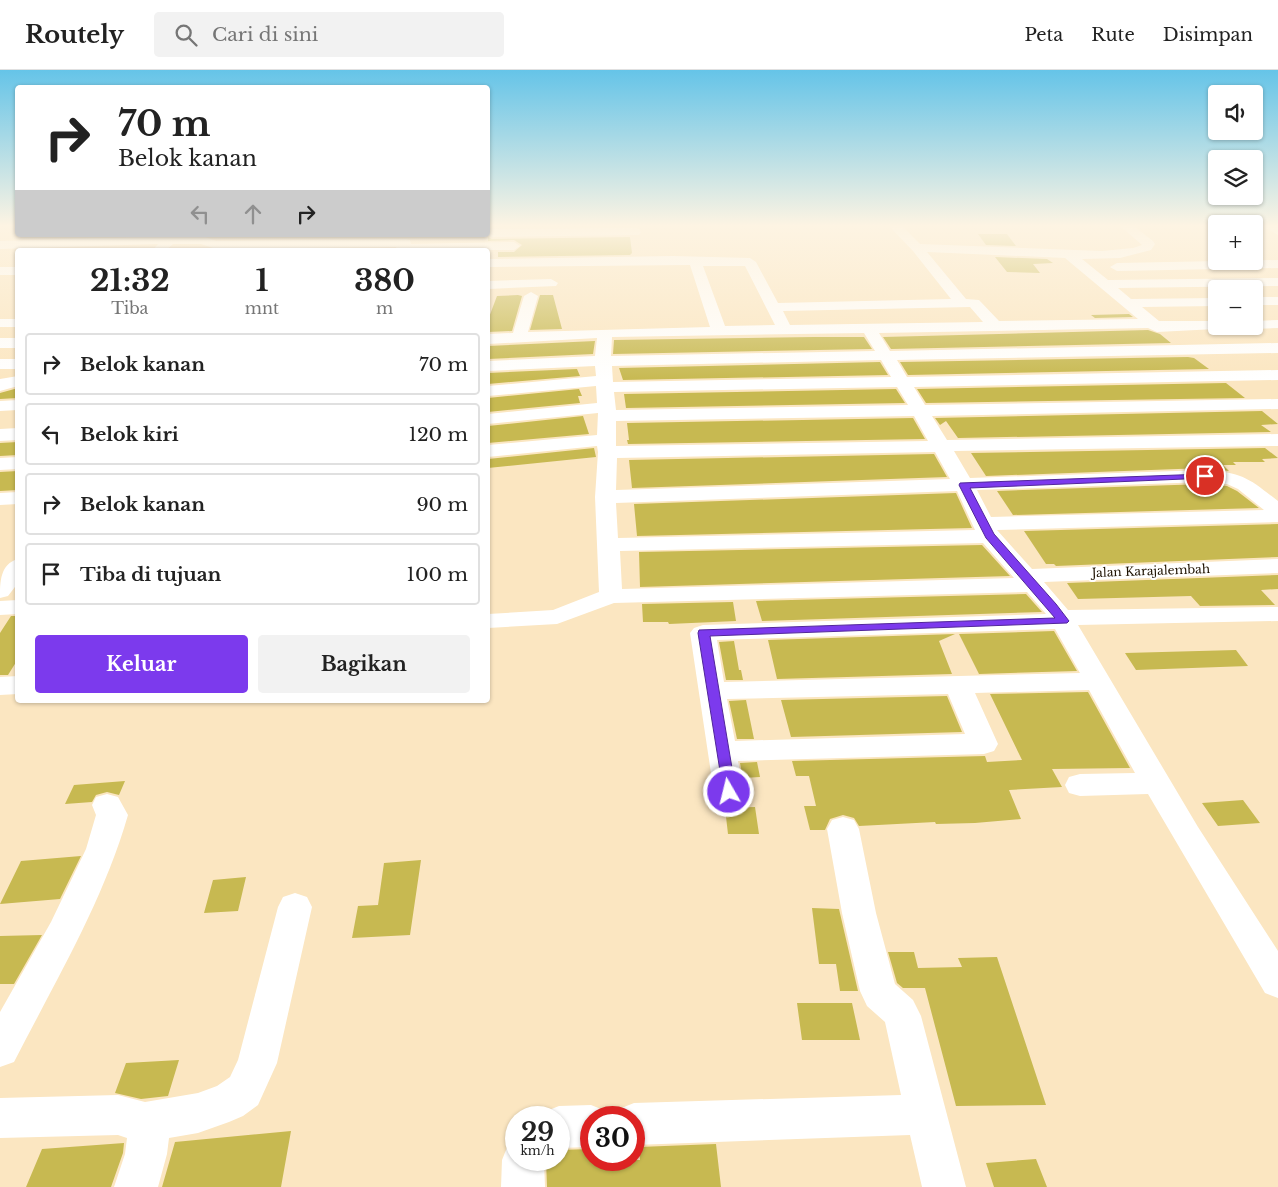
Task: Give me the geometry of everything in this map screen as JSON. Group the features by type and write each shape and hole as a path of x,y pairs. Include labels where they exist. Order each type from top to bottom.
{"street":[{"path":"700,276 719,332"},
{"path":"757,276 785,330"},
{"path":"941,276 962,303"},
{"path":"1096,276 1255,404 1274,411"},
{"path":"1105,284 1278,282"},
{"path":"490,285 550,283"},
{"path":"519,337 531,296"},
{"path":"1263,301 1278,300"},
{"path":"1128,303 1208,302"},
{"path":"773,307 975,303 995,326"},
{"path":"0,323 15,323"},
{"path":"1263,324 1278,324"},
{"path":"490,339 604,334 869,328 1208,325"},
{"path":"869,328 964,485 986,530 1062,619 1186,836 1278,982"},
{"path":"604,334 603,361 607,446 605,497 611,596"},
{"path":"0,343 15,343"},
{"path":"490,366 603,361 1278,348"},
{"path":"0,364 15,364"},
{"path":"490,391 605,383 902,382 1278,375"},
{"path":"0,386 15,382"},
{"path":"490,419 606,412 921,412 1255,404"},
{"path":"0,406 15,405"},
{"path":"0,435 15,434"},
{"path":"490,451 607,446 940,446 1278,440"},
{"path":"0,464 15,463"},
{"path":"605,497 1205,476 1230,478 1246,485 1278,511"},
{"path":"0,499 15,498"},
{"path":"608,545 1278,516"},
{"name":"Jalan Karajalembah","path":"490,621 557,617 611,596 1028,581 1278,566"},
{"path":"0,591 15,570"},
{"path":"0,608 15,607"},
{"path":"729,792 704,633 1062,619 1278,614"},
{"path":"713,691 1098,681"},
{"path":"724,751 984,744 957,684"},
{"path":"0,686 15,685"},
{"path":"1080,785 1156,783"},
{"path":"0,1049 64,931 102,849 112,815 111,809 107,805"},
{"path":"843,829 859,913 878,991 881,997 896,1008 902,1016 944,1187"},
{"path":"0,1118 118,1115 145,1122 198,1113 229,1102 244,1091 257,1063 295,907"},
{"path":"645,1124 925,1114"},
{"path":"136,1187 147,1147 148,1132 145,1122"},
{"path":"523,1171 523,1187"}],"building":[{"path":"540,295 553,295 562,329 530,330"},
{"path":"497,296 522,296 512,331 490,332 490,315"},
{"path":"1129,314 1133,317 1095,318 1091,315"},
{"path":"1148,330 1160,334 1171,343 891,349 883,337"},
{"path":"864,337 872,349 613,354 614,340"},
{"path":"595,341 593,354 490,359 490,346"},
{"path":"1194,358 1209,369 908,375 900,362"},
{"path":"880,362 888,375 623,380 619,368"},
{"path":"577,369 580,376 490,384 490,373"},
{"path":"1226,383 1245,398 926,403 917,389"},
{"path":"15,389 15,398 0,399 0,393"},
{"path":"579,389 582,396 578,396 580,403 490,412 490,398"},
{"path":"896,389 905,403 626,408 624,394"},
{"path":"1262,411 1278,424 1261,425 1271,432 958,438 946,421 940,425 935,418"},
{"path":"583,416 589,434 490,443 490,426"},
{"path":"913,418 925,439 628,444 627,440 629,440 627,423"},
{"path":"15,442 15,455 0,456 0,443"},
{"path":"594,448 596,457 490,468 490,459"},
{"path":"1265,448 1278,458 1262,459 1265,462 1233,462 1236,465 1223,465 1229,471 1205,468 986,476 971,453"},
{"path":"934,454 947,477 632,488 629,460"},
{"path":"15,471 15,490 0,491 0,472"},
{"path":"1205,484 1227,486 1237,491 1259,508 1013,515 997,491"},
{"path":"956,493 972,528 637,536 634,504"},
{"path":"1278,524 1278,557 1056,566 1054,564 1046,564 1024,531"},
{"path":"982,545 1010,576 640,587 639,552"},
{"path":"1278,575 1278,589 1261,590 1275,605 1200,606 1191,596 1078,599 1067,583"},
{"path":"1026,594 1042,612 762,621 756,601"},
{"path":"733,602 736,621 669,624 668,622 643,622 642,604"},
{"path":"11,616 15,616 15,664 8,675 0,675 0,633"},
{"path":"1054,631 1077,671 979,674 959,634"},
{"path":"955,634 939,641 952,674 777,679 768,640"},
{"path":"734,641 739,670 741,670 743,680 726,680 719,642"},
{"path":"1236,650 1248,666 1136,670 1125,653"},
{"path":"1088,692 1130,768 1052,769 1062,787 1009,790 1021,819 975,823 936,824 935,822 859,826 854,818 843,815 830,819 825,830 810,830 804,806 816,806 809,776 796,776 792,761 985,756 987,762 1022,760 990,694"},
{"path":"947,696 962,732 791,737 781,700"},
{"path":"746,700 754,739 737,739 729,701"},
{"path":"757,762 760,777 743,778 740,763"},
{"path":"125,781 119,795 107,792 96,795 92,802 65,804 74,785"},
{"path":"1243,800 1260,823 1218,826 1202,803"},
{"path":"755,807 759,834 728,834 725,808"},
{"path":"81,856 60,899 0,904 21,861"},
{"path":"421,860 410,935 352,938 358,906 378,905 384,863"},
{"path":"246,877 238,911 204,913 213,880"},
{"path":"812,908 839,909 858,991 840,991 836,964 819,964"},
{"path":"42,935 14,984 0,984 0,936"},
{"path":"888,952 914,952 918,968 962,967 958,958 997,957 1046,1105 956,1106 925,988 903,988 897,983"},
{"path":"797,1003 852,1003 860,1040 802,1040"},
{"path":"179,1060 168,1096 141,1099 115,1093 126,1063"},
{"path":"291,1131 281,1187 162,1187 175,1142"},
{"path":"124,1143 123,1153 111,1187 26,1187 42,1149"},
{"path":"716,1144 721,1187 547,1187 546,1171 570,1171 570,1150 580,1149 580,1171 645,1171 645,1147"},
{"path":"1036,1159 1047,1187 994,1187 986,1163"}],"route":[{"path":"729,792 704,633 1063,621 1044,596 989,536 964,485 1205,476"}]}
